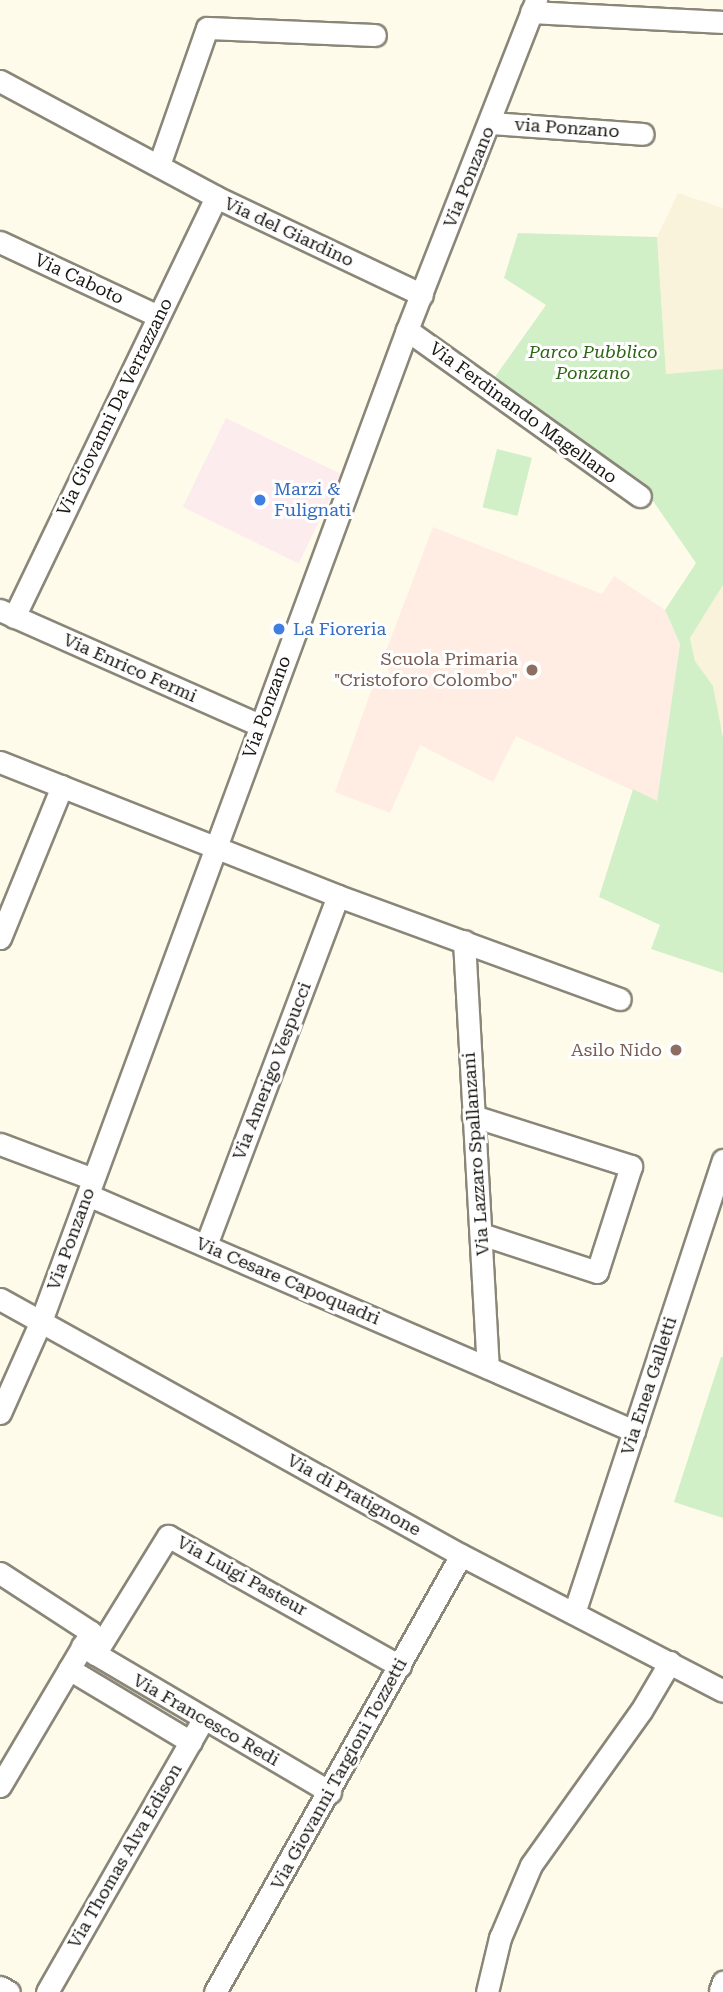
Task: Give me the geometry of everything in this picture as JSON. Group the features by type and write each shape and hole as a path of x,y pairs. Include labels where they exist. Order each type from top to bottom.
{"street":[{"path":"533,6 675,10 723,22"},
{"name":"Via Ponzano","path":"0,1413 41,1321 407,330 491,122 533,6"},
{"path":"159,165 207,28 375,35"},
{"name":"Via del Giardino","path":"0,81 216,197 422,295"},
{"name":"via Ponzano","path":"491,122 643,134"},
{"name":"Via Giovanni Da Verrazzano","path":"7,613 159,316 216,197"},
{"name":"Via Caboto","path":"0,242 159,316"},
{"name":"Via Ferdinando Magellano","path":"407,330 640,496"},
{"name":"Via Enrico Fermi","path":"7,613 260,725"},
{"path":"0,762 338,896 620,999"},
{"path":"0,938 62,786"},
{"name":"Via Amerigo Vespucci","path":"206,1245 338,896"},
{"name":"Via Lazzaro Spallanzani","path":"464,942 488,1367"},
{"path":"473,1116 632,1166 597,1272 481,1234"},
{"name":"Via Cesare Capoquadri","path":"0,1144 206,1245 634,1432"},
{"name":"Via Enea Galletti","path":"574,1613 723,1160"},
{"name":"Via di Pratignone","path":"0,1299 461,1555 723,1691"},
{"name":"Via Luigi Pasteur","path":"0,1786 69,1669 168,1536 400,1666"},
{"name":"Via Giovanni Targioni Tozzetti","path":"215,1992 330,1792 461,1555"},
{"name":"Via Francesco Redi","path":"0,1573 89,1644 203,1720 330,1792"},
{"path":"487,1992 500,1938 531,1865 641,1711 670,1662"},
{"name":"Via Francesco Redi","path":"69,1669 191,1742"},
{"name":"Via Thomas Alva Edison","path":"47,1992 203,1720"},
{"path":"0,1987 9,1992"}],"shaded area":[{"path":"678,193 723,208 723,369 666,374 657,237"},
{"path":"226,418 342,475 299,564 183,507"},
{"name":"Scuola Primaria \"Cristoforo Colombo\"","path":"433,527 602,594 614,576 665,610 680,644 657,802 516,736 493,782 420,745 390,813 335,792 374,683 394,691 384,656"},
{"path":"723,585 723,729 719,729 713,686 695,661 690,638"}],"green space":[{"name":"Parco Pubblico Ponzano","path":"518,233 657,237 666,374 723,369 723,585 690,638 695,661 713,686 723,738 723,973 651,949 660,925 599,897 633,789 657,801 680,644 665,610 696,563 637,478 492,381 546,305 504,278"},
{"path":"497,449 532,458 517,516 482,507"},
{"path":"723,1357 723,1518 674,1502"}],"place":[{"name":"Marzi & Fulignati","path":"260,500"},
{"name":"La Fioreria","path":"279,629"},
{"name":"Scuola Primaria \"Cristoforo Colombo\"","path":"532,670"},
{"name":"Asilo Nido","path":"676,1050"}]}
